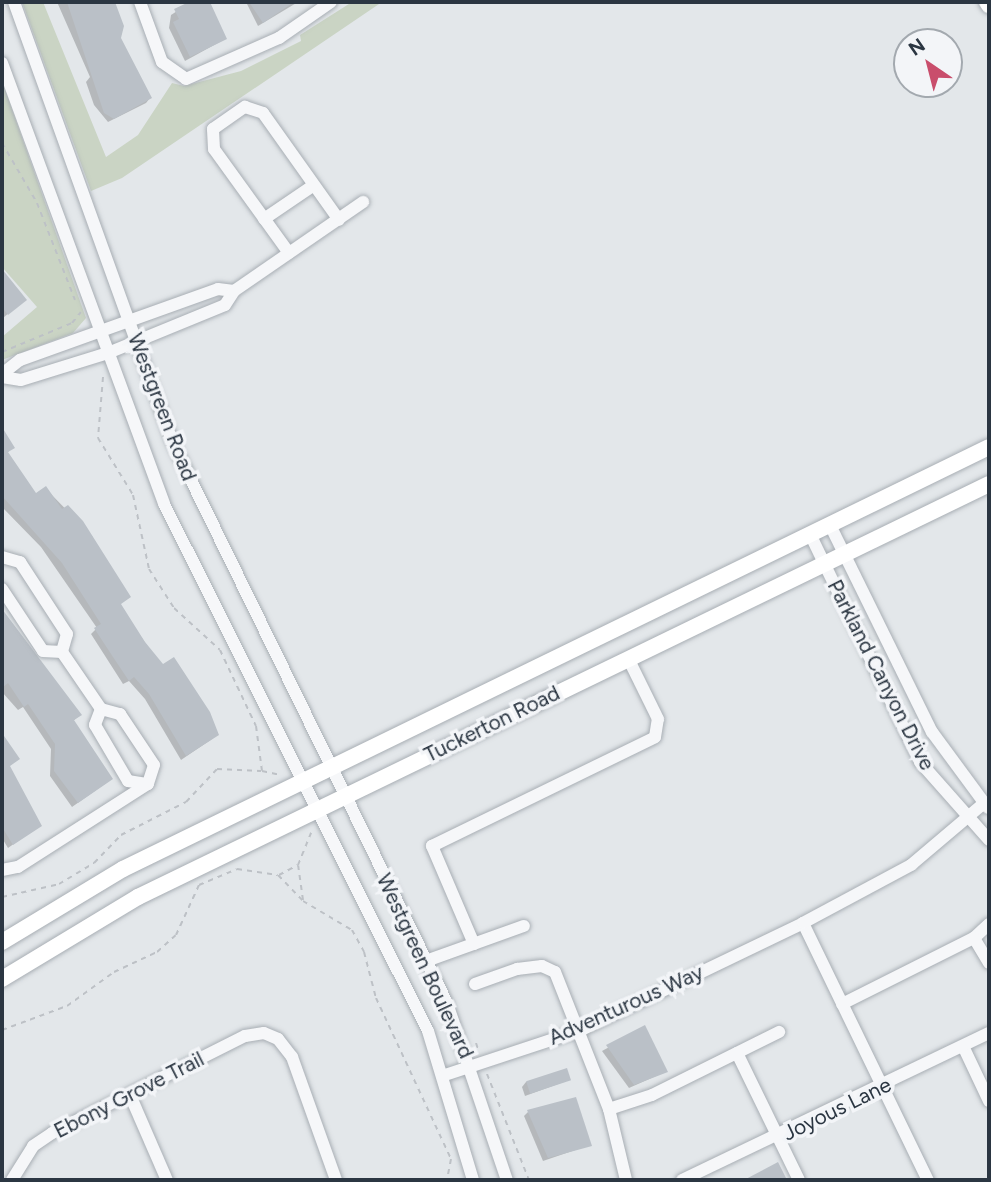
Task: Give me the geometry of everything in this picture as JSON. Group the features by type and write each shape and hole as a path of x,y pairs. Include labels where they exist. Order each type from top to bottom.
{"main road":[{"name":"Tuckerton Road","path":"2,942 124,869 331,772 989,447"},
{"name":"Tuckerton Road","path":"2,979 138,897 823,561 989,484"}],"street":[{"name":"Westgreen Road","path":"14,2 136,342 188,477 344,797"},
{"path":"140,2 162,62 178,78 194,78 239,59 331,2"},
{"name":"Westgreen Road","path":"2,63 164,504 317,810"},
{"path":"289,253 214,149 214,129 245,107 263,113 339,220"},
{"path":"264,219 314,185"},
{"path":"2,375 21,380 108,353 225,305 234,291 363,202"},
{"path":"2,375 20,360 130,324 218,289 234,291"},
{"name":"Parkland Canyon Drive","path":"831,525 932,732 986,806"},
{"name":"Parkland Canyon Drive","path":"810,534 920,762 967,821 989,840"},
{"path":"2,557 20,562 67,634 62,652 100,709 120,714 154,765 148,784 18,867 2,870"},
{"path":"2,589 43,651 62,652"},
{"path":"474,944 432,846 654,737 658,719 628,658"},
{"path":"100,709 95,725 128,781 148,784"},
{"name":"Westgreen Boulevard","path":"344,797 477,1064 507,1180"},
{"name":"Adventurous Way","path":"445,1075 581,1030 803,923 911,865 986,806"},
{"name":"Westgreen Boulevard","path":"317,810 445,1075 473,1180"},
{"path":"803,923 929,1180"},
{"path":"842,1004 974,938 989,924"},
{"path":"426,961 524,926"},
{"path":"974,938 989,962"},
{"path":"475,984 542,966 567,989 609,1109 626,1180"},
{"path":"609,1109 779,1032"},
{"name":"Ebony Grove Trail","path":"12,1180 33,1146 245,1036 264,1033 278,1039 292,1057 336,1180"},
{"name":"Joyous Lane","path":"682,1180 779,1138 989,1033"},
{"path":"963,1046 989,1101"},
{"path":"737,1053 799,1180"},
{"path":"130,1095 167,1180"}],"path":[{"path":"2,143 37,203 84,319"},
{"path":"2,352 64,327 81,312"},
{"path":"102,371 98,438 133,495 149,569 174,608 220,650 256,726 262,771"},
{"path":"2,897 59,884 94,863 121,835 186,802 217,769 284,775"},
{"path":"303,901 298,865 311,832"},
{"path":"2,1030 67,1006 114,972 157,952 176,935 199,885 237,869 278,875 298,865"},
{"path":"278,875 303,901 335,915 365,952 376,998 451,1159 447,1180"},
{"path":"476,1043 477,1064 529,1180"}],"green space":[{"path":"22,2 43,2 106,157 138,135 172,83 184,86 241,71 301,41 300,35 352,2 382,2 122,178 91,191"},
{"path":"2,81 86,318 73,333 2,360 2,337 37,307 2,267"}],"building":[{"path":"67,2 115,2 124,26 121,38 152,98 114,119 104,113"},
{"path":"189,2 210,2 227,39 190,57 173,22 179,19 174,9"},
{"path":"249,2 294,2 263,23"},
{"path":"2,269 27,300 8,315 2,307"},
{"path":"2,427 15,448 8,452 36,493 46,486 62,509 68,505 83,521 131,597 121,604 145,642 163,664 174,657 210,712 219,735 186,756 149,694 134,677 129,681 94,628 101,624 62,563 2,496"},
{"path":"2,609 82,715 74,720 113,779 78,803 54,771 55,744 28,704 24,707 8,683 2,688"},
{"path":"2,733 20,759 10,766 42,826 13,845 2,827"},
{"path":"645,1025 668,1072 634,1085 606,1045"},
{"path":"567,1068 571,1080 530,1094 526,1081"},
{"path":"576,1097 592,1146 548,1158 527,1110"},
{"path":"778,1162 787,1180 744,1180"}]}
